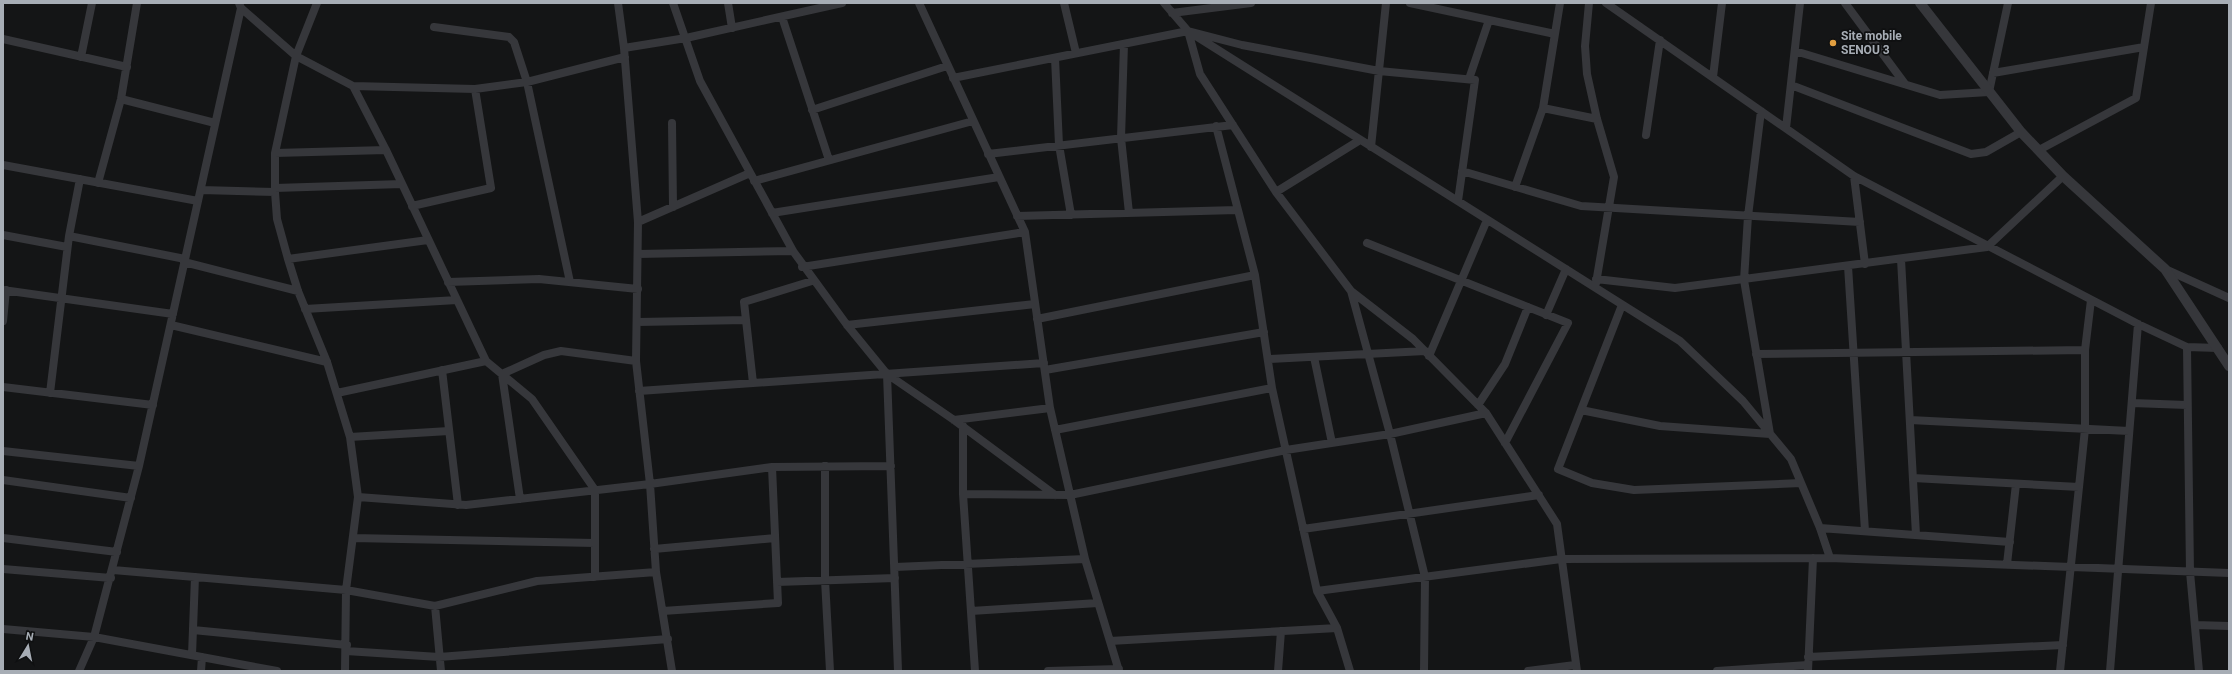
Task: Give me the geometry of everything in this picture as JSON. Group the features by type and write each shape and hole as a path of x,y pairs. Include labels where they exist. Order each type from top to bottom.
{"street":[{"path":"81,57 92,3"},
{"path":"98,183 121,99 137,3"},
{"path":"317,3 296,56 275,153 275,190 277,219 288,259 298,291 327,362 350,437 358,497 346,590 345,671"},
{"path":"618,3 625,57 638,222 638,322 636,361 650,484 656,572 672,671"},
{"path":"674,3 700,81 802,267 812,280 888,374 963,426 1055,495"},
{"path":"728,3 732,28"},
{"path":"624,48 686,38 842,3"},
{"path":"920,3 972,121 1025,232 1050,408 1085,559 1119,670 1048,671"},
{"path":"1064,3 1076,53"},
{"path":"1164,3 1188,31 1566,269 1596,284 1622,305 1680,341 1743,402 1791,459 1820,528 1830,558"},
{"path":"1172,13 1251,3"},
{"path":"1371,147 1386,3"},
{"path":"1410,3 1555,34"},
{"path":"1515,187 1543,108 1560,3"},
{"path":"1590,3 1585,46 1587,74 1597,119 1614,177 1607,208 1596,284"},
{"path":"1606,3 1713,76 1854,176 2138,324 2187,347 2218,348"},
{"path":"1713,76 1722,3"},
{"path":"1786,128 1800,3"},
{"path":"1845,3 1905,84"},
{"path":"1920,3 2021,132 2063,176 2165,269 2228,364"},
{"path":"1989,92 2008,3"},
{"path":"2039,150 2136,98 2151,3"},
{"path":"79,671 94,637 112,574 139,466 240,6 296,56 353,86 475,89 527,82 625,57"},
{"path":"782,17 829,160"},
{"path":"1469,79 1489,20"},
{"path":"434,27 509,38 514,42 527,82 570,282"},
{"path":"1188,31 1200,74 1276,192 1351,291 1413,339 1486,413 1557,524 1576,668 1528,671"},
{"path":"953,78 1188,31 1242,45 1379,71 1475,80 1458,201"},
{"path":"3,39 126,67"},
{"path":"1646,136 1660,40"},
{"path":"1124,44 1120,138 1129,213"},
{"path":"1993,73 2144,47"},
{"path":"1795,51 1940,95 1989,92"},
{"path":"1055,58 1059,145 1071,215"},
{"path":"812,110 947,66"},
{"path":"1791,85 1971,154 1986,152 2021,132"},
{"path":"353,86 386,150 486,361 532,399 596,490 595,576"},
{"path":"412,206 491,188 475,89"},
{"path":"121,99 215,123"},
{"path":"1543,108 1597,119"},
{"path":"1761,111 1748,216 1744,280 1770,434"},
{"path":"754,181 972,121"},
{"path":"672,123 673,207"},
{"path":"988,154 1233,124"},
{"path":"1216,126 1255,275 1272,388 1317,591 1337,628 1350,671"},
{"path":"1276,192 1360,140"},
{"path":"275,153 386,150"},
{"path":"3,165 198,201"},
{"path":"1462,172 1581,206 1860,222"},
{"path":"638,222 750,173"},
{"path":"1854,176 1865,264"},
{"path":"1596,284 1676,288 1865,264 1987,246 2063,176"},
{"path":"772,213 999,177"},
{"path":"50,393 67,247 80,179"},
{"path":"200,190 275,190 402,184"},
{"path":"1017,216 1237,210"},
{"path":"1427,353 1488,220"},
{"path":"802,267 1025,232"},
{"path":"3,235 67,247"},
{"path":"69,236 185,261 298,291"},
{"path":"288,259 428,240"},
{"path":"1367,243 1568,324 1505,443"},
{"path":"638,254 793,251"},
{"path":"1901,259 1916,535"},
{"path":"1848,266 1865,531"},
{"path":"1546,315 1566,269"},
{"path":"2165,269 2229,298"},
{"path":"1037,319 1255,275"},
{"path":"448,282 539,279 638,289"},
{"path":"753,383 744,302 812,280"},
{"path":"3,320 5,290 173,314"},
{"path":"1351,291 1390,434 1424,577 1424,671"},
{"path":"305,309 457,300"},
{"path":"2060,671 2085,429 2084,350 2091,300"},
{"path":"847,325 1035,304"},
{"path":"1622,305 1558,469 1592,483 1634,490 1801,483"},
{"path":"1478,405 1505,364 1528,307"},
{"path":"638,322 746,320"},
{"path":"2110,671 2138,324"},
{"path":"170,325 327,362"},
{"path":"640,390 888,374 1044,367 1264,332"},
{"path":"2187,347 2190,572 2199,671"},
{"path":"1756,354 2084,350"},
{"path":"502,374 544,355 561,351 636,361"},
{"path":"1268,359 1367,354 1427,353"},
{"path":"1314,357 1332,443"},
{"path":"337,393 486,361"},
{"path":"442,370 458,505"},
{"path":"502,374 520,499"},
{"path":"888,374 898,671"},
{"path":"3,387 153,405"},
{"path":"1055,430 1272,388"},
{"path":"2132,403 2188,405"},
{"path":"954,420 1050,408"},
{"path":"1581,410 1660,426 1770,434"},
{"path":"963,494 1070,496 1286,450 1390,434 1486,413"},
{"path":"1910,420 2129,431"},
{"path":"963,426 963,494 974,671"},
{"path":"350,437 449,431"},
{"path":"3,451 139,466"},
{"path":"825,466 825,580 830,671"},
{"path":"358,497 458,505 650,484 772,467 891,466"},
{"path":"663,611 778,603 772,467"},
{"path":"1913,478 2079,487"},
{"path":"3,480 131,498"},
{"path":"2007,564 2016,484"},
{"path":"1303,529 1539,495"},
{"path":"1820,528 2010,542"},
{"path":"3,538 117,552"},
{"path":"353,538 595,543"},
{"path":"654,548 775,538"},
{"path":"1808,664 1814,558"},
{"path":"1317,591 1561,559 1830,558 2229,573"},
{"path":"895,567 1085,559"},
{"path":"3,569 195,577 346,590 434,606 536,581 656,572"},
{"path":"192,655 195,577"},
{"path":"777,582 895,578"},
{"path":"971,611 1098,603"},
{"path":"434,606 441,671"},
{"path":"2194,625 2229,626"},
{"path":"1110,641 1337,628"},
{"path":"3,629 94,637 277,671"},
{"path":"193,630 346,648 439,657 668,639"},
{"path":"1278,671 1281,631"},
{"path":"1717,671 2062,645"},
{"path":"201,671 202,657"}],"place":[{"name":"Site mobile SENOU 3","path":"1833,43"}]}
